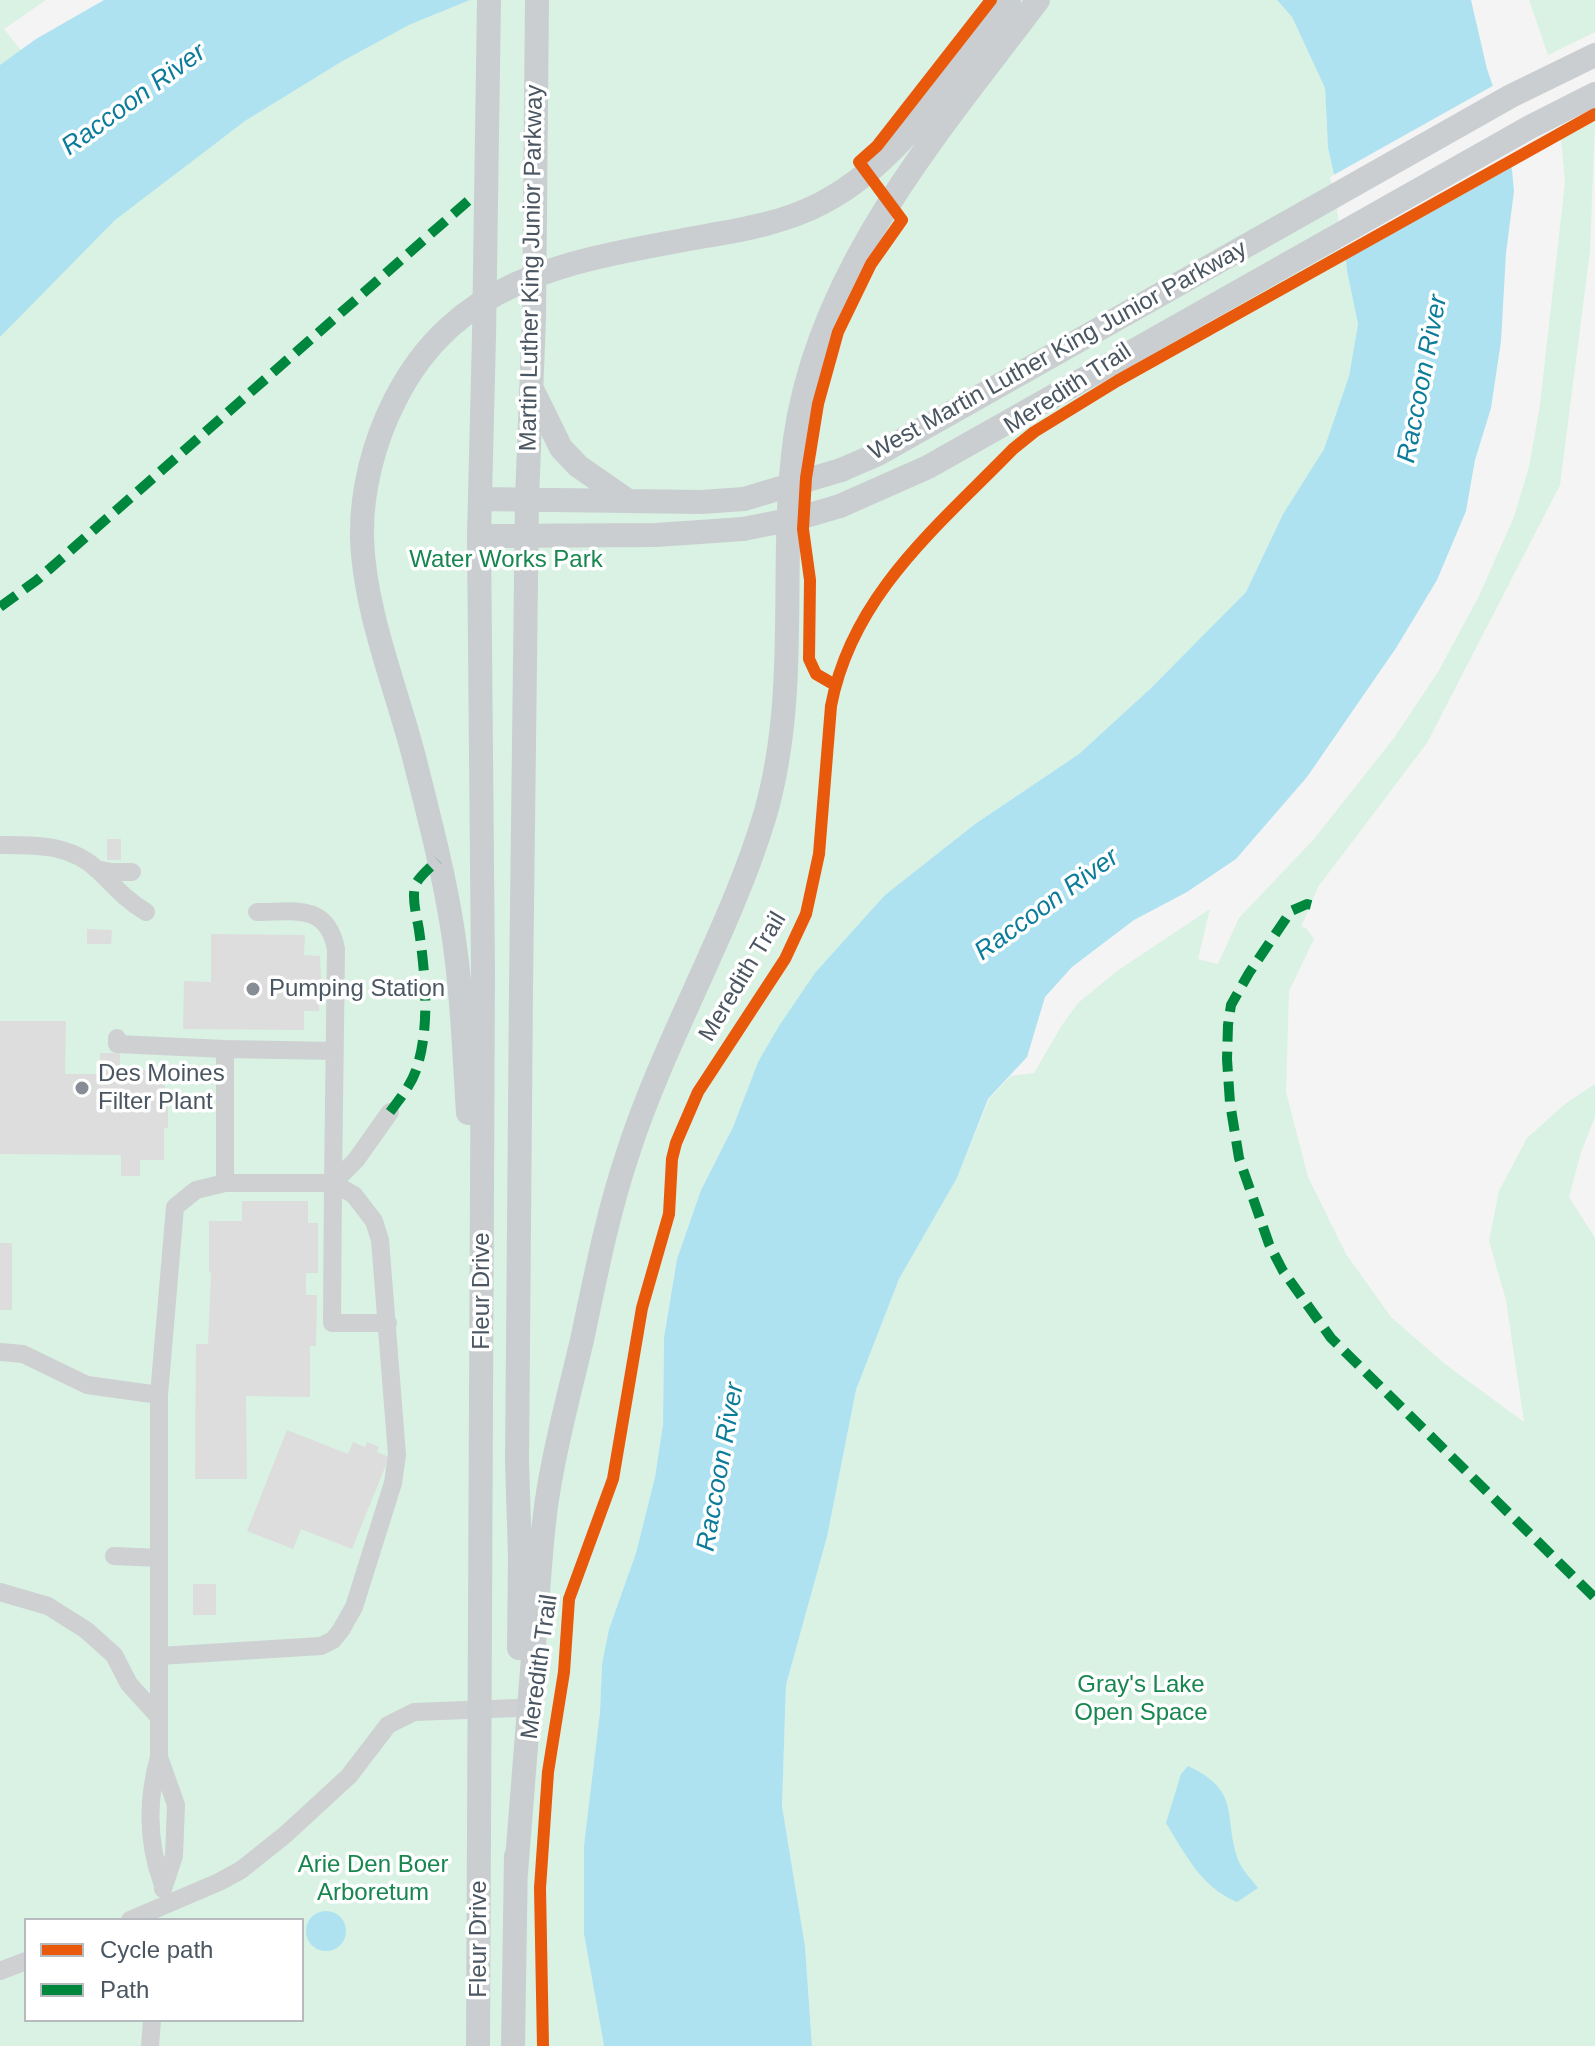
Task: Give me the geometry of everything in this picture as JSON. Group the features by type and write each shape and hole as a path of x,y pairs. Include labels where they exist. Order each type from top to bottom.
{"main road":[{"name":"Martin Luther King Junior Parkway","path":"479,536 489,0"},
{"name":"Martin Luther King Junior Parkway","path":"527,536 534,318 537,0"},
{"path":"516,1873 544,1523 589,1306 626,1157 756,842 780,751 788,669 794,442 803,393 825,322 854,259 1009,0"},
{"path":"482,1319 460,985 452,924 365,565 362,536 366,491 374,453 388,414 407,376 442,337 473,307 513,285 560,265 783,220 821,204 846,189 947,102 1038,0"},
{"name":"West Martin Luther King Junior Parkway","path":"480,499 701,502 744,499 841,470 878,454 1584,59"},
{"name":"West Martin Luther King Junior Parkway","path":"479,536 656,535 743,529 840,506 928,467 1530,127 1593,95"},
{"path":"531,388 561,448 578,466 627,500"},
{"name":"Fleur Drive","path":"478,2046 483,973 479,536"},
{"name":"Fleur Drive","path":"513,2046 520,1556 517,1462 527,536"}],"lane":[{"path":"0,845 47,845 67,850 96,869 130,903 146,912"},
{"path":"96,869 132,872"},
{"path":"257,912 316,914 333,934 336,949 332,1323 388,1323"},
{"path":"117,1038 117,1044 160,1041 225,1049 335,1051"},
{"path":"225,1049 225,1183"},
{"path":"333,1183 356,1160 390,1112"},
{"path":"159,1656 309,1649 333,1640 354,1607 393,1483 397,1440 380,1240 374,1221 354,1195 333,1183 225,1183 196,1190 175,1207 159,1395 159,1558 159,1656 159,1757 176,1805 174,1856 163,1885 162,1914"},
{"path":"0,1352 23,1354 103,1394 159,1395"},
{"path":"114,1556 159,1558"},
{"path":"0,1592 48,1606 86,1630 114,1655 129,1684 159,1717"},
{"path":"141,1918 162,1914 241,1870 349,1776 388,1725 414,1712 518,1708"},
{"path":"0,1971 24,1962"},
{"path":"150,2046 152,2022"}],"green space":[{"name":"Water Works Park","path":"0,0 46,0 4,29 140,199 245,121 341,62 409,25 470,0 1277,0 1292,17 1325,88 1328,148 1341,206 1347,271 1358,324 1349,376 1324,449 1283,514 1246,592 1151,688 1079,754 975,824 885,895 758,1062 733,1127 701,1190 677,1259 664,1337 663,1424 655,1477 636,1553 609,1629 602,1664 600,1712 584,1845 584,1934 604,2046 0,2046"},
{"path":"1529,0 1595,0 1595,32 1548,55"},
{"name":"Gray's Lake Open Space","path":"1595,121 1590,251 1560,485 1427,743 1318,887 1301,927 1306,928 1314,939 1289,991 1286,1092 1308,1177 1346,1254 1391,1317 1445,1364 1524,1422 1506,1300 1489,1241 1499,1191 1527,1138 1565,1104 1595,1084 1595,1117 1581,1152 1569,1197 1595,1238 1595,2046 812,2046 805,1946 782,1806 786,1685 827,1537 856,1390 899,1279 957,1178 989,1099 1011,1076 1034,1073 1078,1003 1117,971 1210,909 1198,959 1218,964 1239,918 1314,839 1394,738 1438,672 1479,596 1514,517 1529,467 1540,405 1565,182 1561,139"}],"water":[{"name":"Raccoon River","path":"104,0 470,0 409,25 341,62 245,121 115,220 0,337 0,65 36,39"},
{"name":"Raccoon River","path":"1277,0 1471,0 1487,69 1508,130 1514,191 1506,253 1501,341 1491,408 1475,460 1466,511 1437,580 1396,648 1307,777 1236,859 1187,892 1134,920 1072,967 1045,997 1027,1057 988,1099 957,1178 899,1279 856,1390 827,1537 786,1685 782,1806 805,1946 812,2046 604,2046 584,1934 584,1845 600,1712 602,1664 609,1629 636,1553 655,1477 663,1424 664,1337 677,1259 701,1190 733,1127 758,1062 815,973 885,895 975,824 1079,754 1151,688 1246,592 1283,514 1324,449 1349,376 1358,324 1347,271 1341,206 1328,148 1325,88 1292,17"},
{"path":"1188,1766 1217,1786 1224,1796 1239,1862 1258,1888 1237,1902 1224,1896 1204,1879 1166,1823 1181,1774"},
{"path":"326,1911 340,1917 346,1931 340,1945 326,1951 312,1945 306,1931 312,1917"}],"pier":[{"path":"1496,84 1512,129 1516,165 1342,261 1337,207 1330,177"}],"building":[{"path":"107,839 121,839 121,860 107,860"},
{"path":"87,929 112,930 111,944 87,944"},
{"name":"Pumping Station","path":"211,934 305,935 304,955 320,956 322,996 319,996 319,1011 304,1011 304,1030 183,1029 184,981 211,982"},
{"name":"Des Moines Filter Plant","path":"0,1021 66,1021 65,1074 100,1074 100,1053 120,1053 120,1074 165,1070 168,1128 164,1128 164,1160 140,1160 140,1176 121,1176 121,1155 0,1154"},
{"path":"242,1201 308,1201 308,1223 318,1223 318,1273 306,1273 306,1295 317,1295 316,1346 310,1346 310,1397 246,1396 247,1479 195,1479 196,1344 208,1344 211,1272 209,1221 242,1221"},
{"path":"0,1243 12,1243 12,1310 0,1310"},
{"path":"287,1430 348,1454 353,1442 365,1447 367,1442 379,1447 377,1452 389,1457 352,1549 301,1529 293,1549 247,1531"},
{"path":"193,1584 216,1584 216,1615 193,1615"}],"marked path":[{"path":"0,607 37,580 468,201"},
{"path":"390,1112 413,1077 422,1048 424,980 414,893 419,879 438,860"},
{"path":"1311,905 1291,911 1231,1005 1228,1025 1230,1103 1239,1158 1269,1244 1283,1271 1331,1338 1595,1598"}],"cycle path":[{"path":"835,685 816,674 809,659 810,580 803,529 806,478 818,404 838,332 871,264 902,220 859,162 877,146 991,0"},
{"name":"Meredith Trail","path":"543,2046 540,1888 548,1772 564,1672 569,1599 613,1479 642,1308 669,1214 672,1159 676,1143 698,1092 785,959 806,914 819,854 831,706 842,666 858,630 878,596 928,535 1013,449 1034,432 1117,381 1595,114"}],"place":[{"name":"Pumping Station","path":"253,989"},
{"name":"Des Moines Filter Plant","path":"82,1088"}],"park label":[{"name":"Arie Den Boer Arboretum","path":"373,1879"}]}
